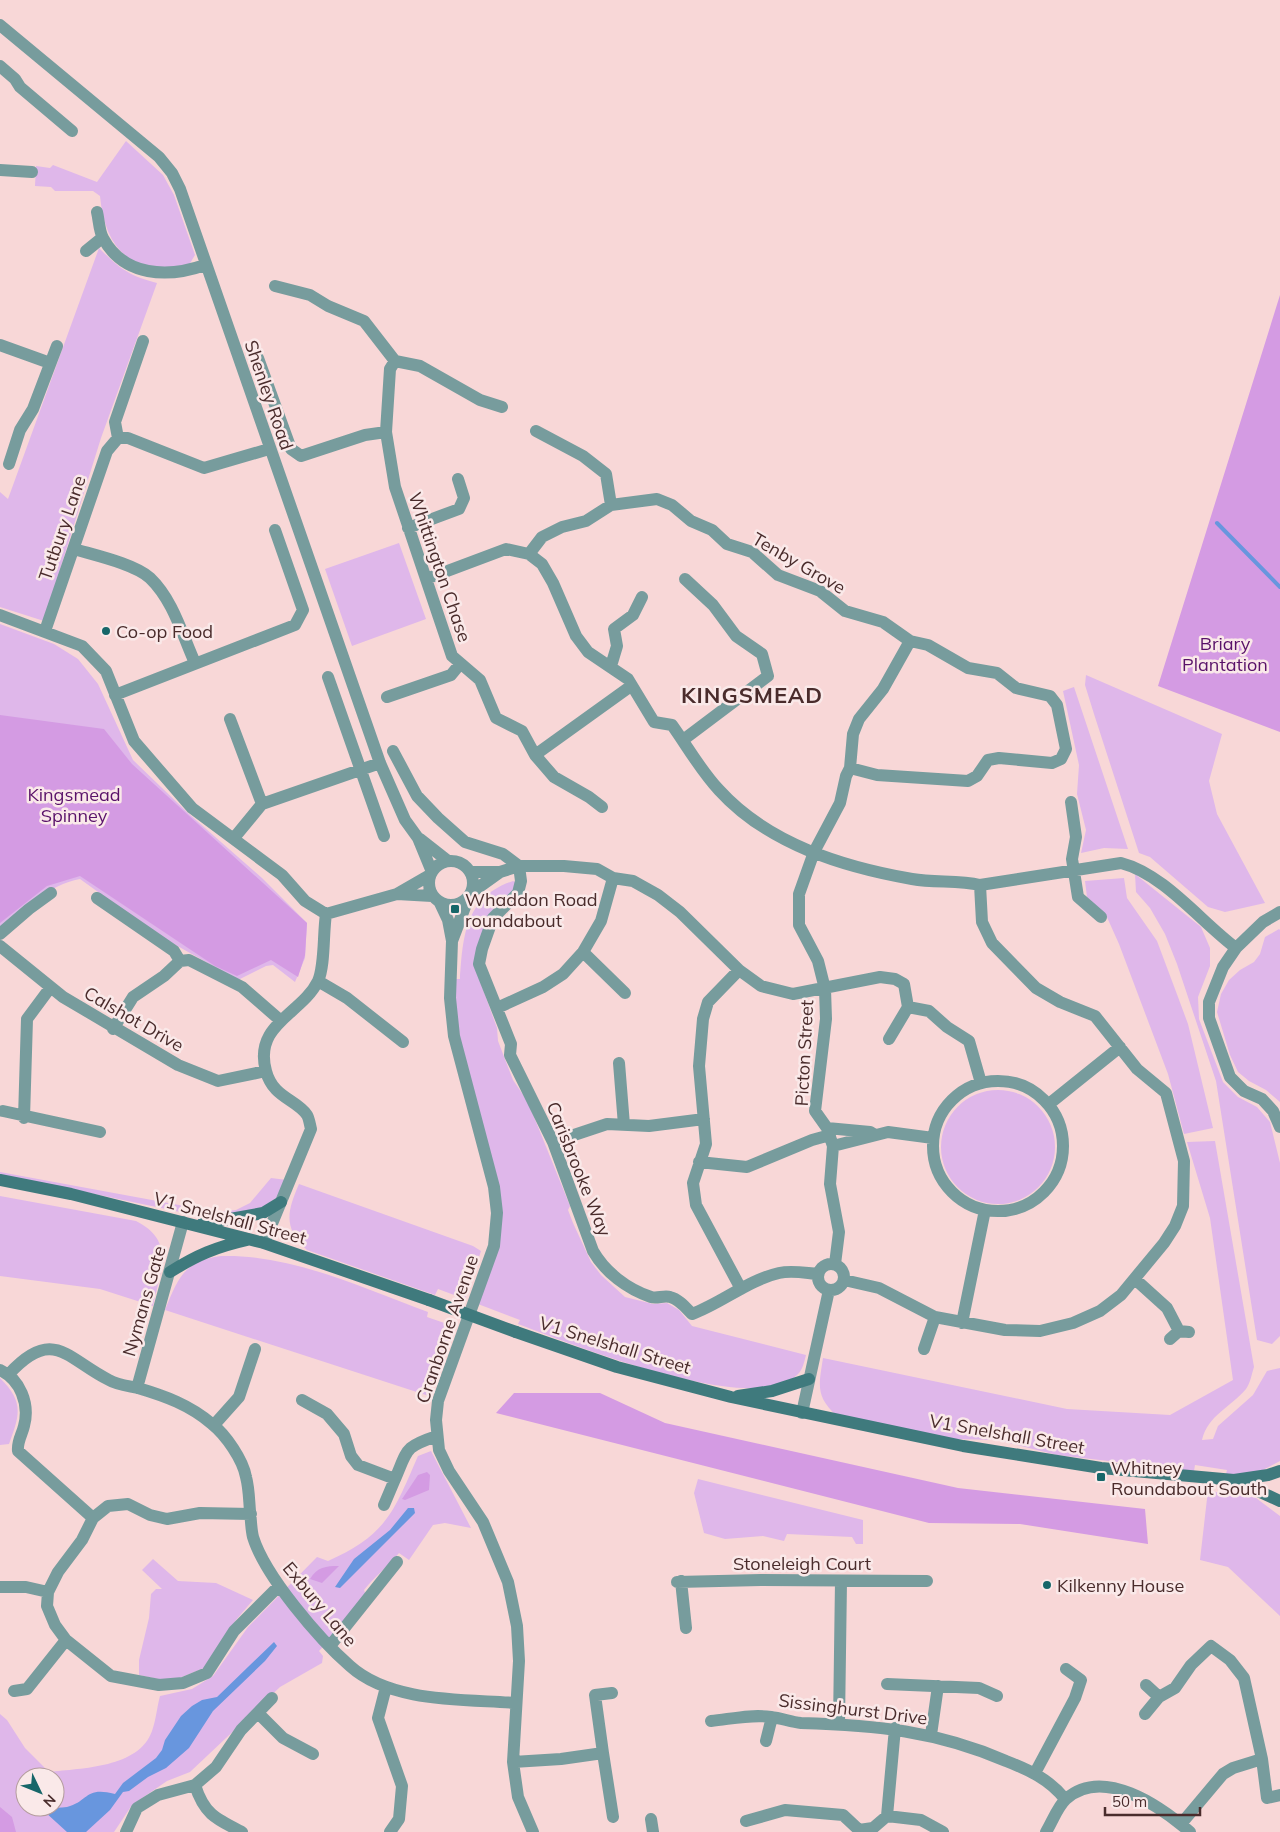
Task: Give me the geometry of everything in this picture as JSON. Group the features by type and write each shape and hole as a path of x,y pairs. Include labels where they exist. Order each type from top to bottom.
{"street":[{"name":"Shenley Road","path":"0,25 159,157 172,173 180,189 269,449 380,763 405,820 418,838 431,873"},
{"path":"0,66 15,79 20,87 72,131"},
{"path":"0,170 32,172"},
{"path":"97,212 102,238 124,262 144,271 173,274 205,265"},
{"path":"86,251 102,238"},
{"path":"275,286 310,295 328,306 364,321 395,361 420,366 480,400 502,407"},
{"path":"144,341 115,422 118,438 128,438 204,468 269,449"},
{"path":"0,345 50,363"},
{"path":"9,464 20,430 33,409 57,346"},
{"path":"258,358 291,449 301,456 365,436 386,432"},
{"name":"Whittington Chase","path":"395,361 390,369 386,432 395,487 452,656 480,680 496,718 522,731 535,755 554,777 589,797 602,807"},
{"path":"536,431 583,456 606,474 612,505"},
{"name":"Tutbury Lane","path":"45,631 108,451 118,438"},
{"path":"408,528 459,509 464,498 458,479"},
{"name":"Tenby Grove","path":"530,554 542,537 562,527 586,521 612,505 658,499 672,505 691,521 712,530 727,544 752,552 778,574 820,591 845,611 883,622 910,641 928,645 968,668 997,673 1016,688 1050,696 1057,705 1066,749 1062,759 1052,763 999,758 988,760 977,776 968,781 877,775 850,768"},
{"path":"115,695 295,625 303,610 275,530"},
{"path":"74,549 149,576 168,599 195,663"},
{"path":"426,579 506,549 530,554 546,570 576,636 588,652 628,678 654,722 672,725 718,790 749,818 774,834 814,852 866,871 930,882 968,882 980,885 1121,863 1133,866 1159,883 1236,948"},
{"path":"682,740 768,676 762,654 736,636 713,605 685,579"},
{"path":"611,666 617,646 614,629 633,615 642,597"},
{"path":"0,614 82,646 106,671 134,741 192,808 282,875 305,901 326,914 397,894 431,873 441,863 448,861 458,862 470,872 474,886 470,896"},
{"name":"Picton Street","path":"830,1136 815,1111 826,1019 825,989 818,961 799,925 799,894 814,852 840,802 846,776 850,768 852,734 859,720 882,689 910,641"},
{"path":"387,698 451,675 460,664"},
{"path":"328,677 384,836"},
{"path":"535,755 632,686"},
{"path":"230,720 262,804"},
{"path":"393,751 417,796 438,818 465,842 503,854 519,866"},
{"path":"234,838 262,804 380,763"},
{"path":"1071,802 1076,837 1072,859 1078,897 1101,917"},
{"name":"Shenley Road","path":"418,838 448,861"},
{"path":"470,872 500,872 519,866 597,869 613,878 633,881 666,901 700,930 739,970 761,986 793,994 880,978 895,979 904,984 908,1007 889,1039"},
{"name":"Carisbrooke Way","path":"519,866 521,881 518,893 493,918 479,964 510,1044 510,1055 553,1142 593,1251 599,1262 627,1287 653,1298 671,1297 684,1305 692,1314 713,1306 741,1289 780,1273 818,1274"},
{"path":"397,894 436,899 451,906 470,896 500,872"},
{"path":"431,873 429,886 436,899"},
{"path":"497,1008 543,987 563,974 583,952 601,921 613,878"},
{"path":"844,1280 879,1288 935,1317 1005,1330 1040,1331 1073,1323 1100,1310 1121,1295 1136,1280 1176,1226 1183,1206 1184,1160 1166,1093 1137,1069 1095,1016 1060,1002 1036,988 992,943 982,922 980,885"},
{"path":"0,934 29,908 52,893"},
{"name":"Cranborne Avenue","path":"452,941 470,896"},
{"path":"98,898 174,951 180,961"},
{"name":"Cranborne Avenue","path":"436,899 448,920 452,941 450,998 454,1036 494,1187 497,1213 494,1246 438,1401 437,1436 439,1450 449,1471 483,1522 508,1582 516,1626 519,1661 513,1762 518,1796 534,1832"},
{"path":"1280,912 1263,922 1236,948 1223,967 1212,990 1209,1002 1209,1018 1230,1077 1244,1091 1262,1099 1273,1111 1280,1127"},
{"path":"264,1243 311,1129 307,1114 281,1095 271,1083 266,1071 264,1057 269,1036 280,1020 305,998 318,981 322,970 322,935 326,914"},
{"name":"Calshot Drive","path":"0,946 50,988 113,1029 178,1065 218,1081 266,1071"},
{"path":"583,952 625,993"},
{"path":"113,1029 133,997 164,976 180,961 189,960 242,987 280,1020"},
{"path":"739,970 708,1002 703,1019 699,1066 706,1144 692,1182 696,1205 741,1289"},
{"path":"318,981 347,998 403,1042"},
{"path":"24,1118 27,1019 50,988"},
{"path":"908,1007 929,1011 947,1027 968,1041 981,1083"},
{"path":"1049,1104 1120,1048"},
{"path":"619,1063 624,1125"},
{"path":"1000,1080 1018,1083 1035,1092 1049,1104 1058,1120 1063,1137 1063,1156 1056,1176 1044,1193 1027,1205 1006,1211 985,1210 967,1204 951,1192 940,1176 934,1157 933,1138 938,1119 949,1103 964,1090 981,1083 1000,1080"},
{"path":"3,1111 24,1118 100,1132"},
{"path":"553,1142 606,1124 649,1126 704,1119"},
{"path":"699,1162 747,1167 830,1136 870,1132 875,1135"},
{"path":"830,1136 875,1135 888,1132 933,1138"},
{"path":"830,1136 830,1184 839,1232 835,1264"},
{"name":"V1 Snelshall Street","path":"0,1180 71,1194 264,1243 617,1367 731,1397 963,1446 1101,1468 1234,1480 1268,1475 1280,1471"},
{"path":"189,1224 263,1213 281,1202"},
{"path":"962,1322 985,1210"},
{"name":"Nymans Gate","path":"137,1388 170,1272 189,1224"},
{"path":"170,1272 205,1251 250,1239"},
{"path":"835,1264 843,1272 844,1280 840,1286 829,1290 822,1286 818,1274 822,1267 835,1264"},
{"path":"1136,1280 1167,1308 1179,1334"},
{"path":"802,1413 829,1290"},
{"path":"924,1349 935,1317"},
{"name":"Exbury Lane","path":"5,1372 35,1352 53,1349 68,1354 109,1381 171,1399 193,1410 214,1425 236,1454 246,1476 253,1536 264,1563 279,1586 351,1668 386,1687 416,1696 516,1703"},
{"path":"214,1425 239,1397 255,1349"},
{"path":"5,1372 20,1387 26,1403 25,1425 17,1444 18,1452 93,1518"},
{"path":"731,1397 772,1391 809,1379"},
{"path":"302,1400 327,1414 344,1434 350,1456 358,1465 395,1480"},
{"path":"384,1505 406,1452 414,1444 437,1436"},
{"name":"V1 Snelshall Street","path":"1234,1480 1280,1501"},
{"path":"251,1514 200,1513 166,1519 150,1516 128,1504 108,1506 93,1518 82,1540 58,1572 48,1592 50,1612 55,1625 66,1640 111,1676 160,1685 184,1684 207,1673 234,1631 279,1586"},
{"path":"330,1646 397,1562"},
{"path":"839,1723 841,1581"},
{"name":"Stoneleigh Court","path":"686,1628 679,1582 927,1581"},
{"path":"0,1587 26,1587 48,1592"},
{"path":"14,1691 27,1689 66,1640"},
{"path":"1145,1714 1159,1697 1175,1688 1191,1665 1211,1646 1230,1660 1244,1678 1262,1759 1267,1798 1280,1795"},
{"path":"1035,1773 1075,1698 1081,1680 1066,1668"},
{"path":"887,1684 979,1688 997,1696"},
{"path":"1146,1685 1159,1697"},
{"path":"931,1735 938,1686"},
{"path":"386,1687 378,1718 402,1786 399,1819 390,1832"},
{"path":"612,1693 595,1695 613,1817"},
{"path":"126,1832 138,1808 158,1796 195,1785 216,1768 241,1730 272,1698"},
{"path":"258,1713 283,1738 313,1754"},
{"name":"Sissinghurst Drive","path":"711,1721 755,1716 772,1717 798,1722 839,1723 895,1728 931,1735 978,1749 1035,1773 1054,1786 1065,1799"},
{"path":"766,1741 772,1717"},
{"path":"746,1821 784,1810 843,1816 859,1831 873,1828 887,1816 895,1728"},
{"path":"513,1762 561,1759 603,1753"},
{"path":"1046,1832 1065,1799 1082,1790 1102,1785 1132,1793 1185,1828 1223,1774 1233,1768 1262,1759"},
{"path":"195,1785 200,1802 207,1811 215,1819 242,1832"},
{"path":"887,1816 921,1820 942,1832"}],"green space":[{"path":"126,141 163,175 174,195 195,255 189,265 169,268 152,267 138,263 125,256 108,231 100,196 93,191 55,191 51,187 35,186 36,166 50,168 53,165 97,182"},
{"path":"99,248 125,270 157,283 101,438 44,621 0,607 0,492 8,499"},
{"name":"Briary Plantation","path":"1280,295 1280,732 1158,686"},
{"path":"399,543 426,619 352,646 325,569"},
{"name":"Kingsmead Spinney","path":"0,624 54,644 78,659 98,684 133,760 189,814 262,878 307,923 305,958 295,982 273,965 266,966 238,980 158,935 80,879 58,886 37,898 0,929"},
{"path":"1086,675 1222,734 1209,781 1217,814 1265,903 1225,912 1208,907 1150,857 1139,853 1085,685"},
{"path":"1074,687 1128,849 1104,848 1081,853 1086,830 1077,794 1079,765 1063,691"},
{"name":"Kingsmead Spinney","path":"0,715 104,729 132,764 307,923 305,955 298,977 271,960 237,976 215,966 80,876 47,886 0,923"},
{"path":"1135,874 1201,927 1210,948 1210,966 1198,997 1199,1019 1223,1082 1238,1097 1257,1107 1270,1122 1280,1163 1280,1336 1272,1344 1257,1340 1216,1081 1177,964 1165,934 1150,908 1136,892"},
{"path":"1124,878 1127,898 1157,941 1188,1024 1213,1128 1184,1134 1168,1074 1119,944 1106,915 1087,897 1085,881"},
{"path":"513,881 515,882 515,888 495,912 480,981 497,1028 498,1041 513,1080 528,1102 570,1206 568,1210 573,1223 591,1262 601,1275 625,1297 653,1304 667,1303 679,1310 692,1326 806,1355 802,1368 797,1375 774,1386 742,1388 703,1383 661,1373 578,1346 518,1324 520,1320 478,1304 501,1220 463,1058 455,1004 456,979 460,979 465,933 476,908 485,897 497,888"},
{"path":"1279,929 1280,1102 1266,1090 1249,1081 1238,1072 1230,1055 1217,1012 1221,994 1229,980 1240,970 1254,962 1260,954 1265,937"},
{"path":"998,1090 1020,1094 1038,1107 1051,1125 1055,1147 1051,1169 1038,1187 1020,1200 998,1204 976,1200 958,1187 945,1169 941,1147 945,1125 958,1107 976,1094"},
{"path":"1215,1141 1254,1367 1246,1389 1209,1424 1202,1440 1213,1439 1218,1426 1253,1395 1267,1371 1280,1368 1280,1461 1255,1474 1226,1474 1227,1470 1195,1465 1194,1471 1057,1455 997,1440 955,1439 837,1416 825,1402 820,1390 823,1358 1067,1409 1170,1415 1233,1380 1210,1218 1187,1142"},
{"path":"0,1172 217,1212 236,1210 250,1203 271,1178 287,1180 276,1198 257,1211 204,1217 80,1191 0,1178"},
{"path":"299,1184 473,1246 481,1251 465,1299 438,1289 435,1295 307,1250 294,1234 290,1219 292,1203"},
{"path":"0,1196 136,1221 149,1229 157,1238 161,1247 162,1258 153,1306 100,1289 0,1276"},
{"path":"221,1256 248,1257 274,1261 326,1274 428,1312 427,1317 456,1327 446,1345 429,1396 165,1310 179,1280 190,1267 209,1258"},
{"path":"0,1378 13,1394 18,1409 16,1424 9,1444 0,1445"},
{"path":"514,1393 600,1393 665,1423 958,1488 1145,1509 1148,1544 1020,1524 929,1523 496,1413"},
{"path":"431,1451 471,1528 445,1523 433,1525 409,1560 399,1553 364,1590 366,1595 341,1628 319,1651 323,1656 322,1663 280,1687 190,1772 167,1781 132,1805 114,1832 0,1832 0,1714 7,1720 25,1748 44,1767 15,1767 15,1817 65,1817 65,1770 108,1764 135,1752 145,1743 152,1731 160,1696 192,1689 213,1676 248,1627 317,1557 328,1561 364,1541 386,1519 395,1507 418,1456"},
{"path":"427,1472 430,1475 429,1490 405,1500 402,1499 418,1475"},
{"path":"698,1479 863,1520 863,1544 856,1544 852,1537 787,1534 784,1541 763,1536 725,1539 704,1533 694,1493"},
{"path":"1208,1490 1224,1494 1224,1490 1256,1498 1280,1516 1280,1616 1228,1567 1200,1560"},
{"path":"153,1559 178,1581 216,1583 253,1600 236,1620 204,1668 177,1679 158,1679 139,1675 139,1660 149,1618 151,1594 156,1589 162,1589 142,1570"},
{"path":"339,1566 322,1583 310,1579 322,1568"},
{"path":"0,1807 12,1817 16,1832 0,1832"}],"water":[{"path":"408,1508 414,1508 415,1513 340,1588 335,1587 354,1559 390,1530"},
{"path":"274,1642 277,1646 265,1661 213,1711 189,1748 166,1768 148,1777 129,1791 123,1792 110,1810 86,1832 67,1832 50,1817 65,1817 65,1807 92,1793 105,1792 115,1794 123,1783 156,1758 181,1716 202,1700 217,1697"}],"waterway":[{"path":"1217,523 1280,587"}],"place":[{"name":"Co-op Food","path":"106,631"},
{"name":"Whaddon Road roundabout","path":"455,909"},
{"name":"Whitney Roundabout South","path":"1101,1477"},
{"name":"Kilkenny House","path":"1047,1585"}],"district":[{"name":"KINGSMEAD","path":"752,695"}]}
